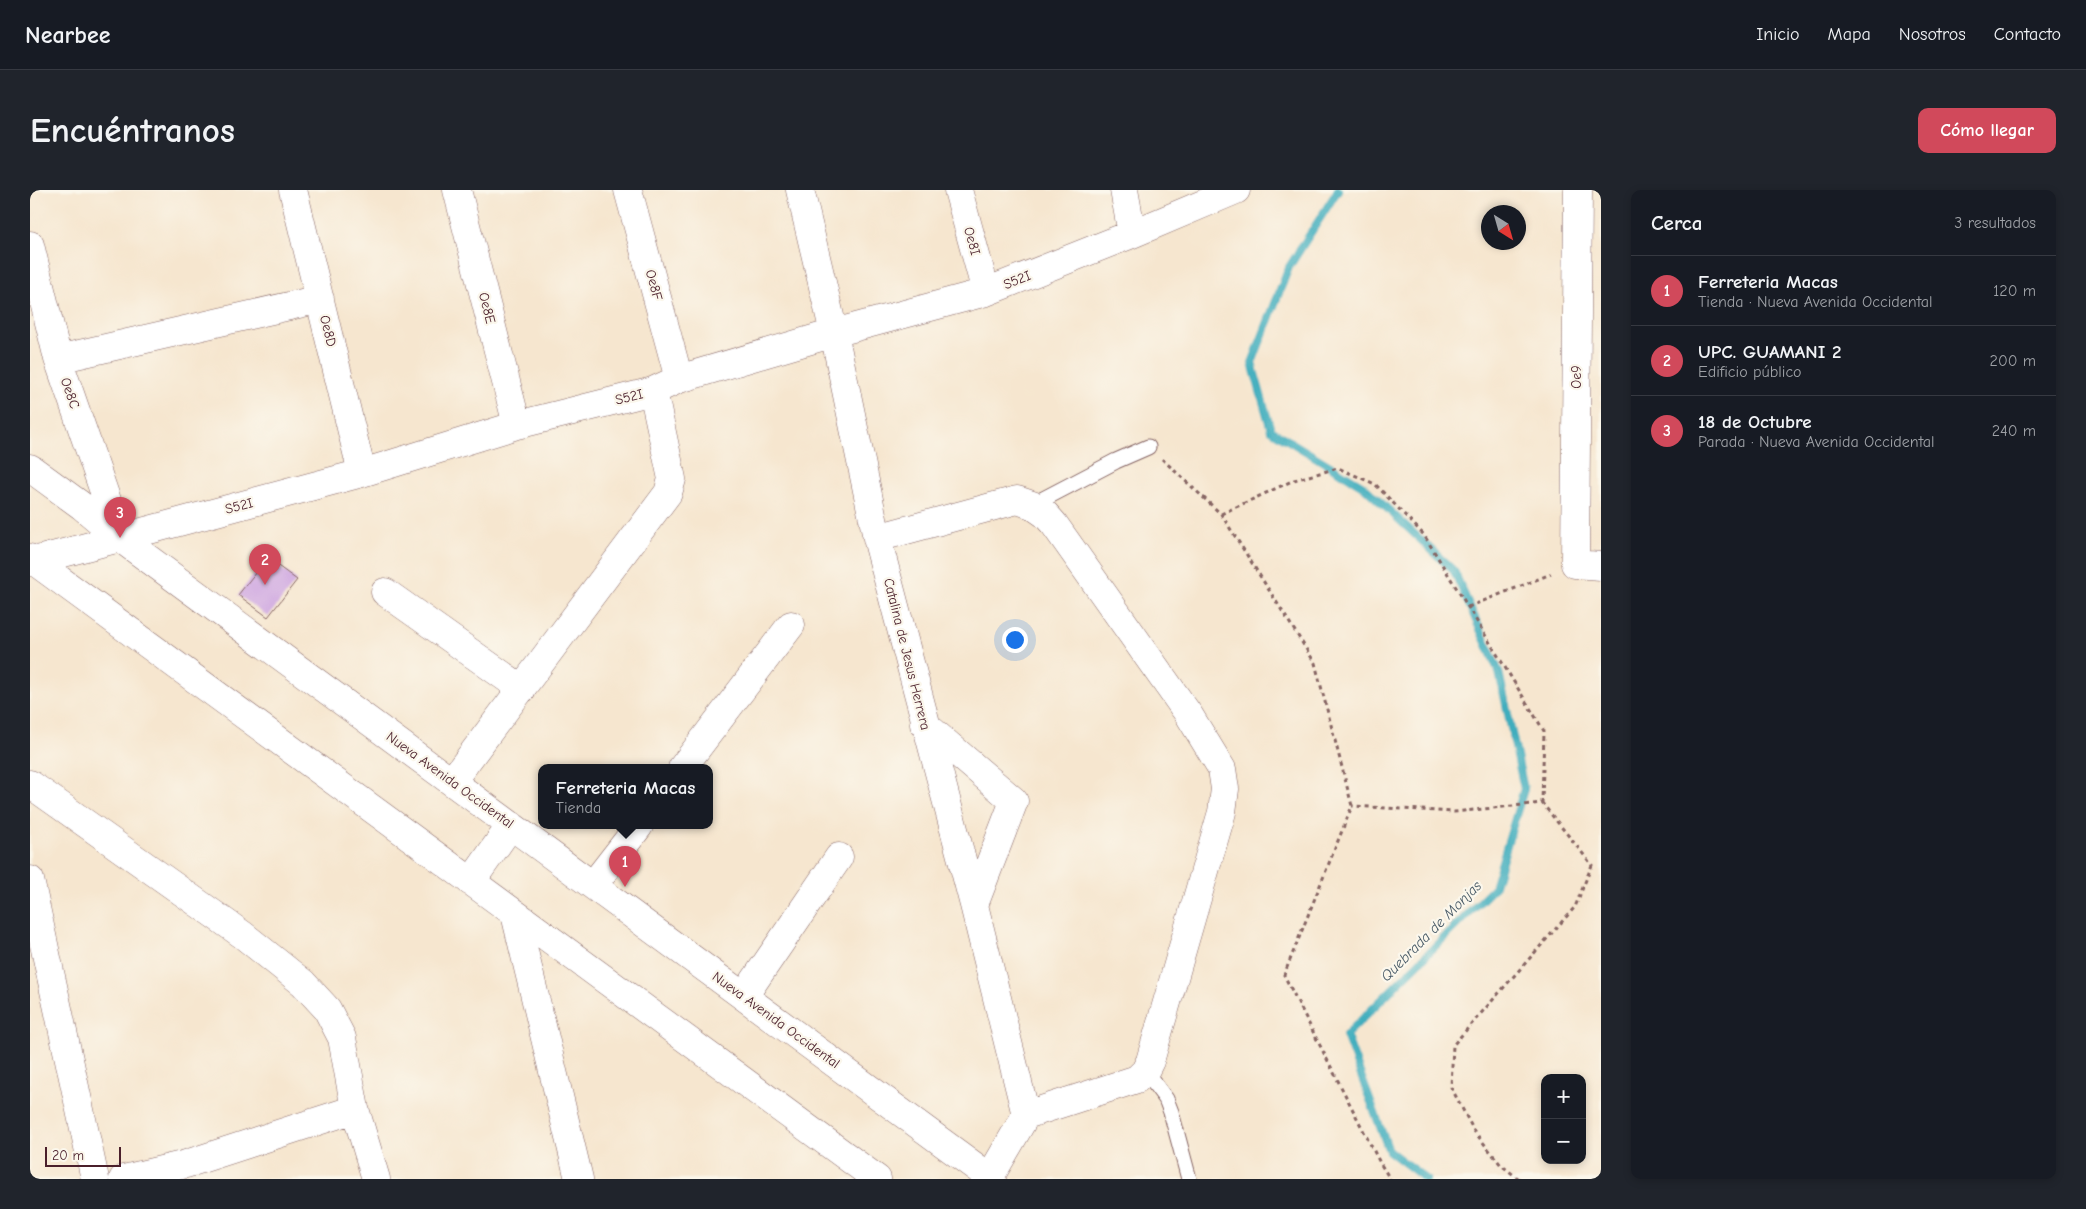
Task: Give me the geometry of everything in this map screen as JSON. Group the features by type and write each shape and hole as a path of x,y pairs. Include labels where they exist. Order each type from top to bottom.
{"street":[{"name":"Oe8D","path":"293,190 362,472"},
{"name":"Oe8E","path":"457,190 517,425"},
{"name":"Oe8F","path":"628,190 679,379"},
{"name":"Catalina de Jesus Herrera","path":"800,190 834,334 877,538 924,724 974,905 1026,1115"},
{"name":"Oe8I","path":"958,190 986,292"},
{"path":"1124,190 1132,234"},
{"name":"Oe9","path":"1578,190 1588,565"},
{"name":"S52I","path":"32,561 362,472 517,425 653,391 679,379 986,292 1227,194"},
{"name":"Oe8C","path":"30,245 58,359 120,538"},
{"path":"58,359 320,299"},
{"path":"452,782 668,493 672,479 653,391"},
{"name":"Nueva Avenida Occidental","path":"30,468 82,506 120,538 991,1178"},
{"path":"877,538 1017,500 1032,505 1045,514 1072,548 1142,652 1189,716 1222,769 1225,789 1222,812 1150,1060 1145,1071 1137,1079 1026,1115 991,1178"},
{"path":"32,561 876,1179"},
{"path":"385,592 522,688"},
{"path":"685,764 791,625"},
{"path":"924,724 1014,801 974,905"},
{"path":"30,784 243,935 303,983 328,1009 342,1038 355,1109 376,1179"},
{"path":"471,882 511,825"},
{"path":"593,886 637,829"},
{"path":"744,996 839,857"},
{"path":"30,880 95,1179"},
{"path":"515,914 579,1179"},
{"path":"123,1179 186,1164 355,1109"}],"lane":[{"path":"1032,505 1116,461 1148,447"},
{"path":"1145,1071 1166,1099 1189,1179"}],"path":[{"path":"1148,447 1221,514 1315,663 1352,806 1284,975 1390,1179"},
{"path":"1221,514 1294,480 1338,468 1375,484 1424,535 1544,731 1542,803 1592,865 1575,907 1452,1045 1451,1086 1474,1131 1501,1165 1519,1179"},
{"path":"1468,607 1588,565"},
{"path":"1352,806 1454,812 1542,803"}],"building":[{"path":"267,558 297,580 268,617 238,595"}],"waterway":[{"name":"Quebrada de Monjas","path":"1338,190 1289,267 1252,363 1271,430 1363,486 1454,571 1499,672 1524,789 1494,888 1346,1035 1389,1151 1426,1179"}],"place":[{"name":"18 de Octubre","path":"120,538"},
{"name":"UPC. GUAMANI 2","path":"265,585"},
{"name":"Ferreteria Macas","path":"625,887"}]}
